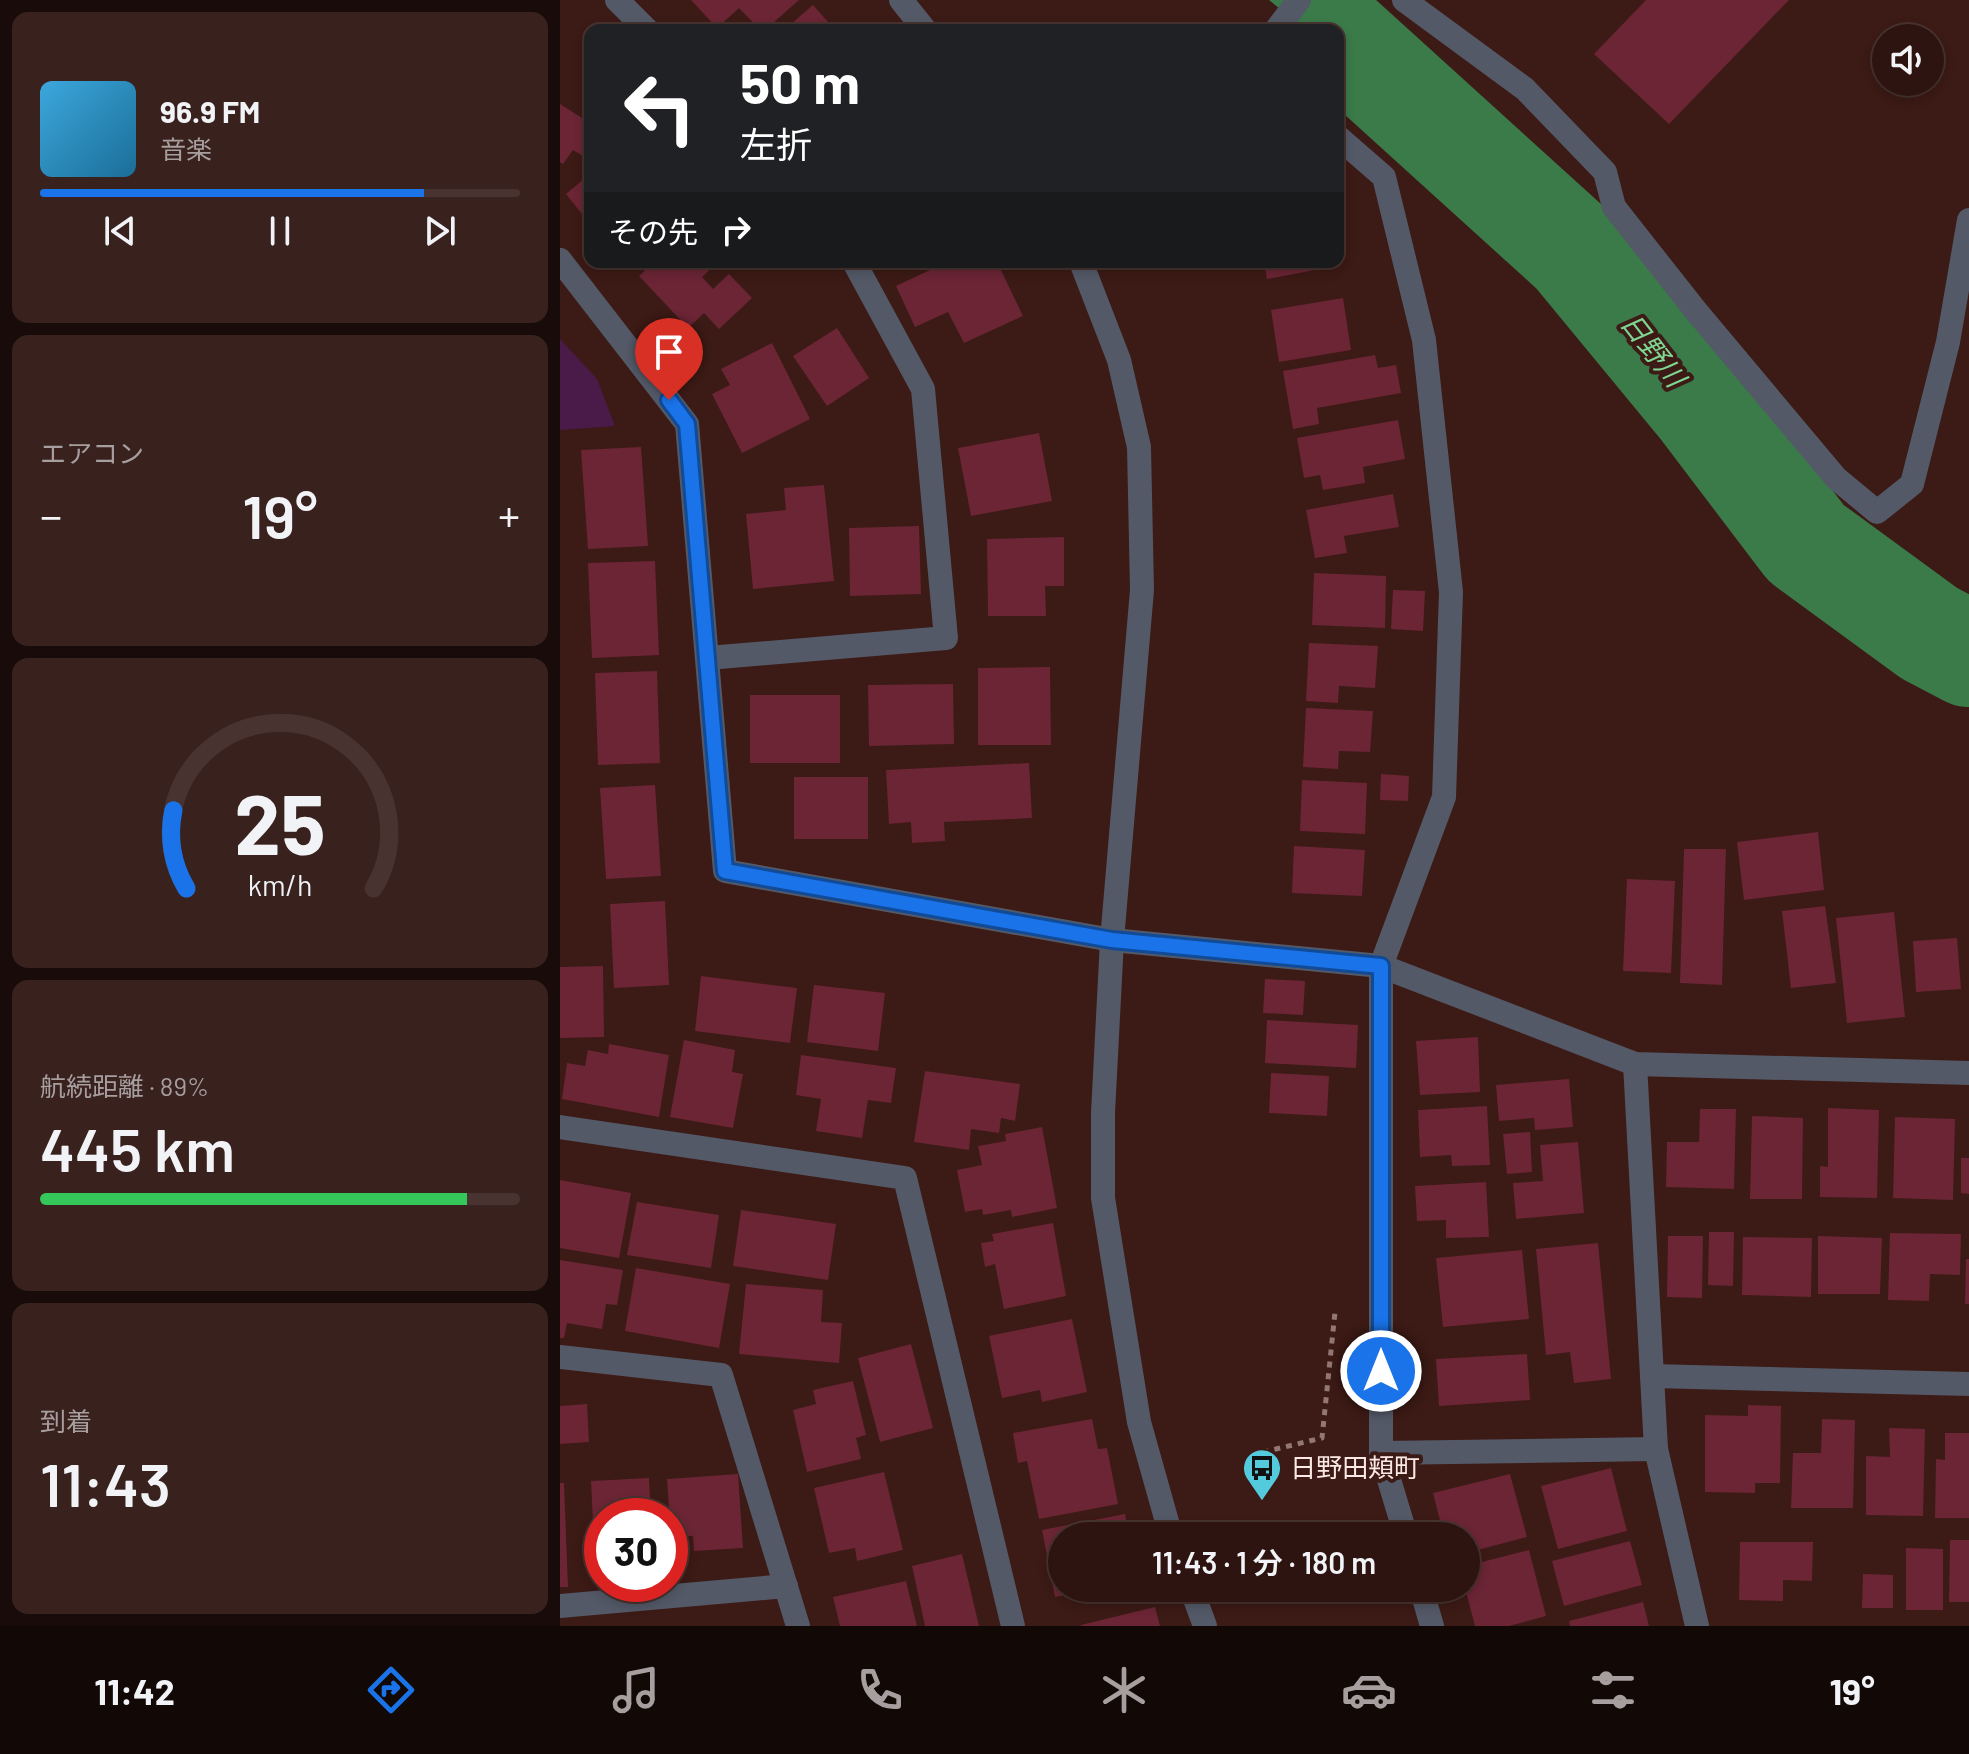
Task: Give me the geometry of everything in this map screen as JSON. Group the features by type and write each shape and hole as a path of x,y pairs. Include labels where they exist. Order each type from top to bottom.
{"street":[{"path":"617,0 641,24"},
{"path":"901,0 920,24"},
{"path":"1281,24 1299,0"},
{"path":"1404,0 1525,89 1605,172 1614,207 1696,311 1836,478 1877,512 1912,484 1958,343 1969,220"},
{"path":"1344,142 1384,177 1421,325 1451,592 1444,797 1381,966 1381,1453 1402,1522"},
{"path":"560,260 687,424 725,871 1112,940 1381,966 1635,1064 1969,1073"},
{"path":"708,658 946,638 923,389 857,268"},
{"path":"1083,268 1119,360 1139,447 1142,590 1112,940 1103,1113 1103,1198 1139,1422 1167,1522"},
{"path":"1635,1064 1656,1449 1697,1626"},
{"path":"560,1127 905,1178 1013,1626"},
{"path":"560,1357 721,1375 798,1626"},
{"path":"1652,1376 1969,1384"},
{"path":"1381,1453 1656,1449"},
{"path":"560,1606 786,1586"},
{"path":"1196,1602 1205,1626"},
{"path":"1425,1602 1432,1626"}],"path":[{"path":"1251,1455 1322,1438 1335,1309 1381,1290"}],"shaded area":[{"path":"1269,0 1323,0 1511,165 1575,252 1344,62 1344,24 1298,24"},
{"path":"560,339 597,379 615,426 560,430"}],"building":[{"path":"691,0 799,0 772,24 754,24 739,8 721,24 713,24"},
{"path":"1646,0 1789,0 1669,124 1594,54"},
{"path":"813,5 830,24 791,24"},
{"path":"560,104 584,119 584,156 573,150 563,164 560,162"},
{"path":"584,179 584,216 566,194"},
{"path":"648,268 712,268 702,277 713,289 729,274 752,298 719,329 704,313 688,328 639,276"},
{"path":"934,268 1000,268 1023,316 964,343 948,312 915,327 896,286"},
{"path":"1265,268 1325,268 1267,279"},
{"path":"1343,298 1351,350 1279,362 1271,310"},
{"path":"837,328 869,378 827,406 793,356"},
{"path":"772,343 810,419 742,453 712,394 730,385 721,369"},
{"path":"1375,355 1378,368 1396,365 1401,393 1317,408 1319,424 1293,429 1283,371"},
{"path":"1398,420 1405,459 1363,467 1365,483 1323,490 1320,475 1304,478 1297,438"},
{"path":"1039,433 1052,501 971,516 958,448"},
{"path":"641,447 648,546 588,549 581,450"},
{"path":"824,485 834,581 753,589 746,514 786,510 784,488"},
{"path":"1393,494 1399,527 1344,536 1347,553 1315,558 1306,510"},
{"path":"919,526 921,594 850,596 849,528"},
{"path":"1064,537 1064,586 1045,586 1046,616 988,616 987,539"},
{"path":"655,561 659,655 592,658 588,563"},
{"path":"1314,573 1386,576 1385,628 1312,625"},
{"path":"1393,590 1425,591 1423,631 1391,629"},
{"path":"1309,643 1378,646 1375,688 1339,686 1338,703 1306,701"},
{"path":"1050,667 1051,745 978,745 978,668"},
{"path":"657,671 660,763 598,765 595,673"},
{"path":"953,684 954,744 869,746 868,685"},
{"path":"750,695 840,695 840,763 750,763"},
{"path":"1306,708 1373,711 1370,752 1339,751 1338,769 1303,767"},
{"path":"1029,763 1032,818 944,822 945,841 912,843 911,822 889,824 886,770"},
{"path":"1381,774 1409,776 1408,801 1380,800"},
{"path":"794,777 868,777 868,839 794,839"},
{"path":"1302,780 1367,783 1365,834 1300,831"},
{"path":"655,785 661,876 606,879 600,788"},
{"path":"1818,832 1824,890 1744,900 1737,842"},
{"path":"1294,846 1365,850 1362,896 1292,893"},
{"path":"1684,849 1726,849 1722,985 1680,983"},
{"path":"1627,879 1675,881 1671,973 1623,971"},
{"path":"665,901 669,985 614,988 610,904"},
{"path":"1825,906 1836,983 1791,988 1782,911"},
{"path":"1894,912 1905,1017 1847,1023 1836,918"},
{"path":"1957,938 1961,989 1916,992 1913,941"},
{"path":"603,966 604,1037 560,1038 560,967"},
{"path":"701,976 797,988 790,1043 695,1031"},
{"path":"1265,979 1305,981 1303,1015 1263,1013"},
{"path":"814,985 885,993 878,1051 807,1042"},
{"path":"1267,1020 1358,1025 1356,1068 1265,1063"},
{"path":"1478,1037 1480,1092 1420,1095 1416,1041"},
{"path":"684,1040 735,1050 732,1072 743,1074 733,1128 670,1117"},
{"path":"609,1044 669,1055 659,1117 562,1099 567,1063 585,1066 588,1050 608,1054"},
{"path":"801,1055 896,1068 891,1103 868,1100 862,1138 816,1131 821,1099 796,1095"},
{"path":"925,1071 1020,1084 1015,1121 1001,1118 999,1133 971,1129 969,1150 914,1142"},
{"path":"1271,1073 1329,1076 1327,1116 1269,1113"},
{"path":"1569,1079 1573,1127 1535,1130 1534,1118 1499,1121 1496,1085"},
{"path":"1487,1106 1490,1165 1452,1166 1451,1155 1420,1157 1418,1110"},
{"path":"1828,1108 1879,1110 1877,1198 1820,1197 1820,1166 1828,1167"},
{"path":"1700,1109 1736,1109 1734,1189 1666,1187 1667,1142 1699,1142"},
{"path":"1752,1116 1803,1118 1802,1199 1750,1199"},
{"path":"1895,1117 1955,1119 1953,1200 1893,1198"},
{"path":"1042,1127 1057,1208 1012,1217 1011,1210 983,1215 982,1209 965,1212 957,1170 982,1165 978,1146 1006,1141 1005,1134"},
{"path":"1530,1132 1532,1172 1507,1174 1503,1134"},
{"path":"1578,1142 1584,1213 1516,1219 1513,1183 1543,1181 1540,1145"},
{"path":"1961,1158 1969,1158 1969,1194 1961,1193"},
{"path":"560,1180 631,1193 619,1258 560,1248"},
{"path":"1486,1182 1489,1237 1446,1238 1446,1220 1417,1221 1415,1186"},
{"path":"637,1202 719,1215 711,1268 627,1255"},
{"path":"741,1210 836,1224 828,1280 733,1266"},
{"path":"1053,1223 1066,1296 1004,1309 995,1264 985,1267 981,1243 994,1241 992,1234"},
{"path":"1709,1232 1734,1232 1733,1286 1708,1285"},
{"path":"1890,1233 1961,1234 1960,1275 1930,1274 1929,1301 1888,1300"},
{"path":"1668,1236 1703,1236 1702,1298 1667,1297"},
{"path":"1818,1236 1882,1238 1880,1294 1818,1294"},
{"path":"1743,1237 1812,1238 1811,1297 1742,1295"},
{"path":"1598,1243 1611,1379 1574,1383 1570,1352 1546,1355 1536,1249"},
{"path":"1522,1250 1529,1319 1443,1327 1436,1258"},
{"path":"1966,1259 1969,1259 1969,1304 1965,1304"},
{"path":"560,1260 623,1270 617,1305 606,1304 602,1329 567,1323 564,1338 560,1338"},
{"path":"636,1268 730,1284 719,1348 625,1331"},
{"path":"746,1284 823,1290 821,1322 842,1323 839,1363 739,1354"},
{"path":"1072,1319 1087,1392 1042,1402 1040,1390 1002,1398 989,1336"},
{"path":"911,1344 933,1428 880,1442 858,1358"},
{"path":"1527,1354 1530,1400 1439,1406 1436,1359"},
{"path":"853,1381 866,1435 856,1438 861,1459 807,1472 793,1410 816,1404 813,1390"},
{"path":"587,1404 589,1442 560,1444 560,1406"},
{"path":"1748,1405 1781,1406 1780,1483 1755,1483 1755,1493 1705,1492 1705,1415 1748,1416"},
{"path":"1092,1419 1098,1449 1107,1448 1118,1504 1039,1519 1027,1461 1018,1463 1013,1433"},
{"path":"1822,1419 1855,1420 1853,1508 1791,1508 1793,1453 1821,1453"},
{"path":"1889,1428 1925,1429 1923,1516 1866,1515 1866,1456 1890,1457"},
{"path":"1945,1433 1969,1433 1969,1518 1935,1518 1936,1459 1945,1460"},
{"path":"1611,1468 1627,1531 1558,1549 1541,1486"},
{"path":"884,1472 903,1550 857,1561 855,1548 829,1553 814,1488"},
{"path":"738,1474 743,1548 694,1551 693,1536 688,1536 688,1498 668,1498 667,1479"},
{"path":"1510,1474 1527,1537 1480,1549 1480,1522 1440,1522 1433,1493"},
{"path":"649,1478 650,1498 592,1498 591,1481"},
{"path":"560,1483 564,1483 568,1587 560,1587"},
{"path":"1125,1514 1126,1522 1084,1522"},
{"path":"1048,1529 1048,1561 1042,1530"},
{"path":"1950,1540 1969,1540 1969,1602 1949,1602"},
{"path":"1630,1541 1642,1585 1564,1606 1552,1561"},
{"path":"1740,1542 1813,1542 1812,1581 1783,1580 1783,1601 1739,1600"},
{"path":"1906,1548 1943,1549 1943,1610 1906,1610"},
{"path":"1529,1550 1546,1616 1509,1626 1475,1626 1469,1602 1480,1602 1480,1562"},
{"path":"962,1554 979,1626 925,1626 912,1566"},
{"path":"1863,1574 1893,1575 1893,1608 1862,1608"},
{"path":"906,1581 917,1626 840,1626 833,1597"},
{"path":"1643,1602 1649,1626 1570,1626 1569,1621"},
{"path":"1155,1607 1160,1626 1081,1626 1081,1625"}],"waterway":[{"name":"日野川","path":"1344,42 1575,252 1702,406 1806,543 1929,633 1969,654"}],"place":[{"name":"日野田頬町","path":"1262,1502"}],"route":[{"path":"669,400 687,424 725,871 1112,940 1381,966 1381,1371"}]}
